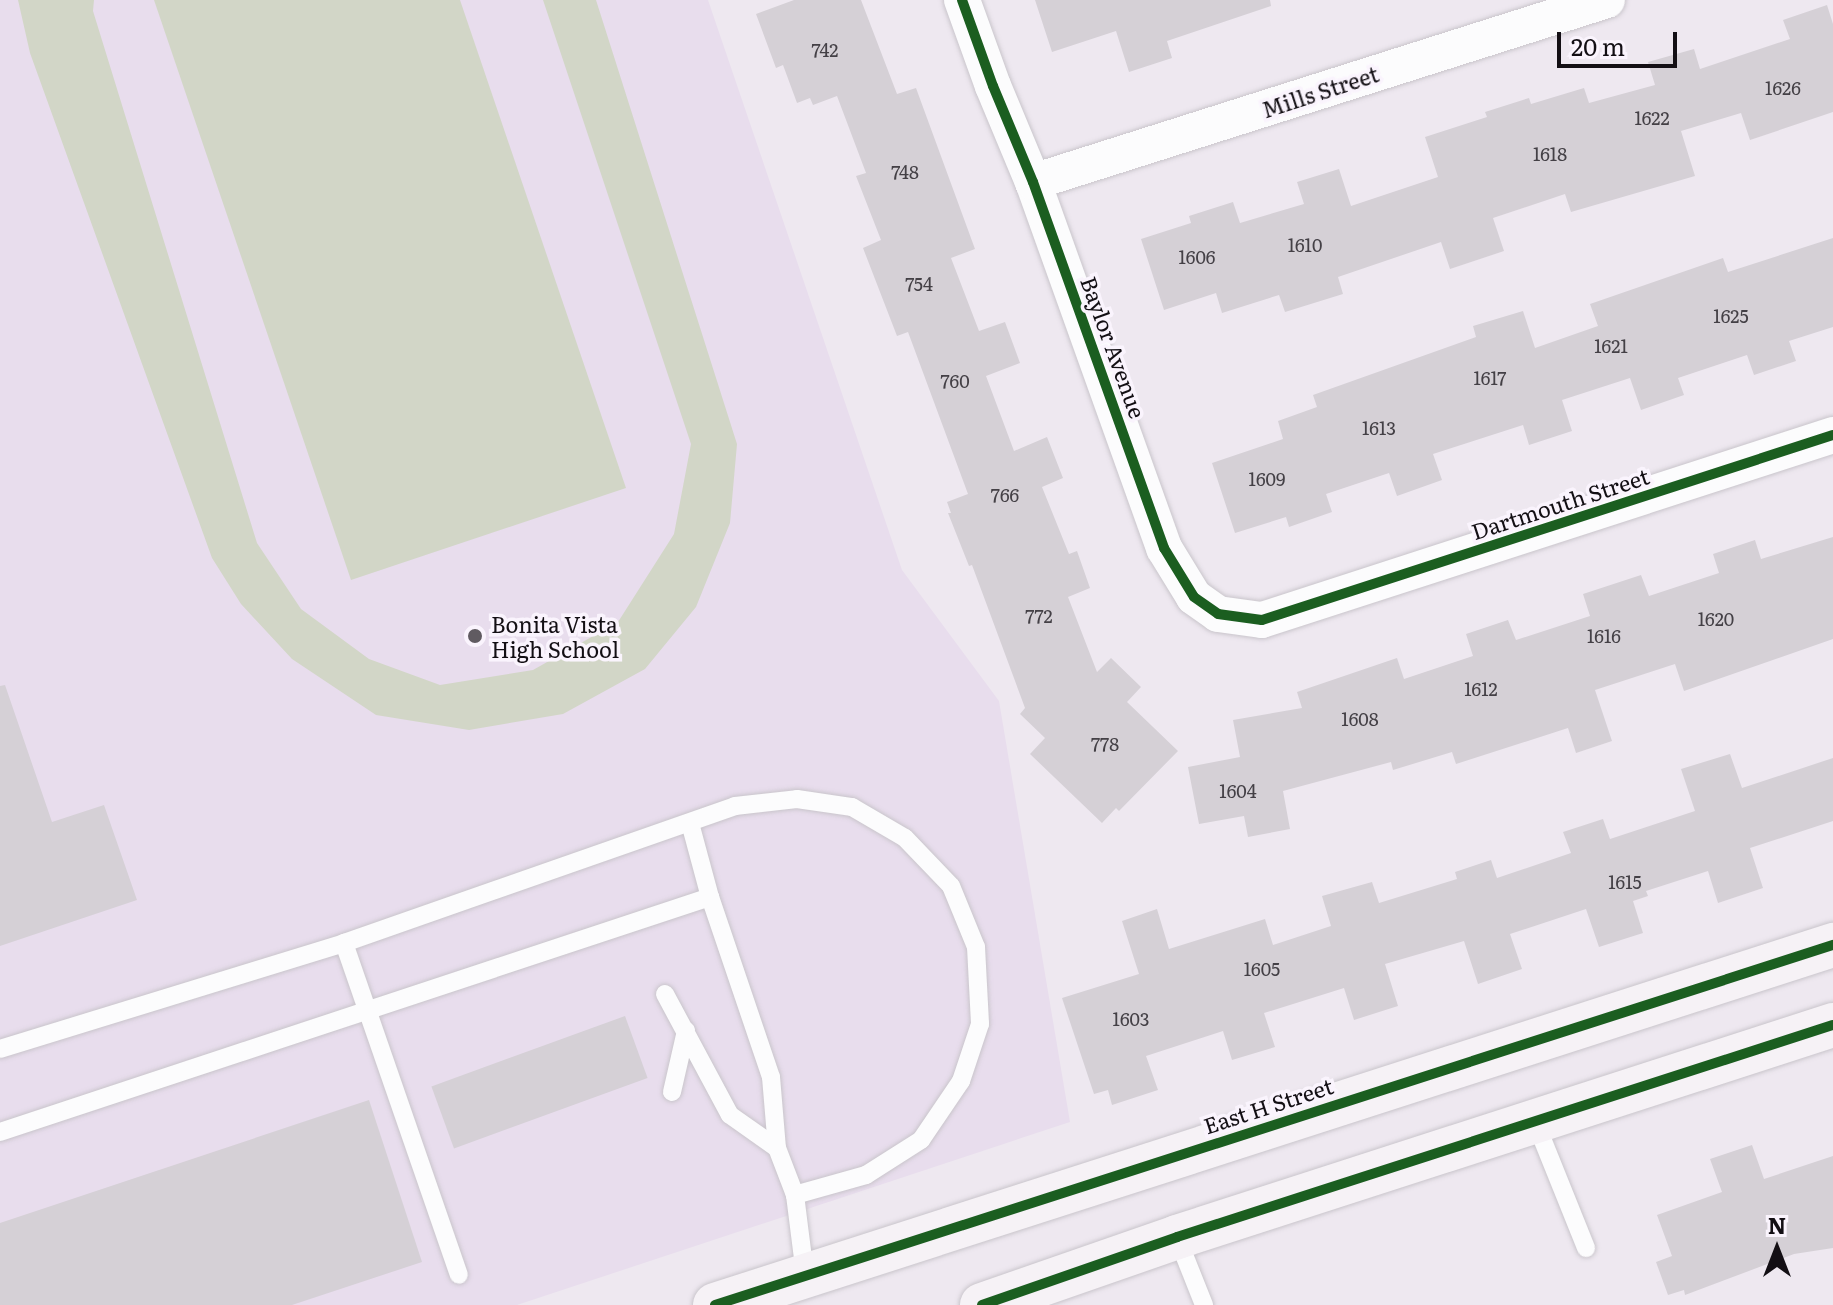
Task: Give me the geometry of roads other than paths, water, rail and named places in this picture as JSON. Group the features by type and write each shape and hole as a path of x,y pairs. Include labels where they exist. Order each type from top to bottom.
{"main road":[{"name":"East H Street","path":"715,1305 810,1290 1833,945"},
{"path":"982,1305 1177,1237 1833,1025"}],"street":[{"name":"Baylor Avenue","path":"962,0 1033,182 1164,548 1194,597 1218,614 1262,620 1300,609"},
{"name":"Mills Street","path":"1033,182 1607,0"},
{"name":"Dartmouth Street","path":"1300,609 1833,435"}],"lane":[{"path":"0,1049 344,943 735,806 797,799 852,807 905,838 951,886 976,947 980,1024 961,1081 921,1140 866,1175 795,1195"},
{"path":"690,823 710,897 771,1077 777,1148 795,1195 810,1290"},
{"path":"0,1132 710,897"},
{"path":"344,943 459,1275"},
{"path":"665,994 730,1115 777,1148"},
{"path":"672,1092 686,1031"},
{"path":"1535,1120 1586,1248"},
{"path":"1177,1237 1204,1305"}],"place":[{"name":"Bonita Vista High School","path":"475,636"}]}
